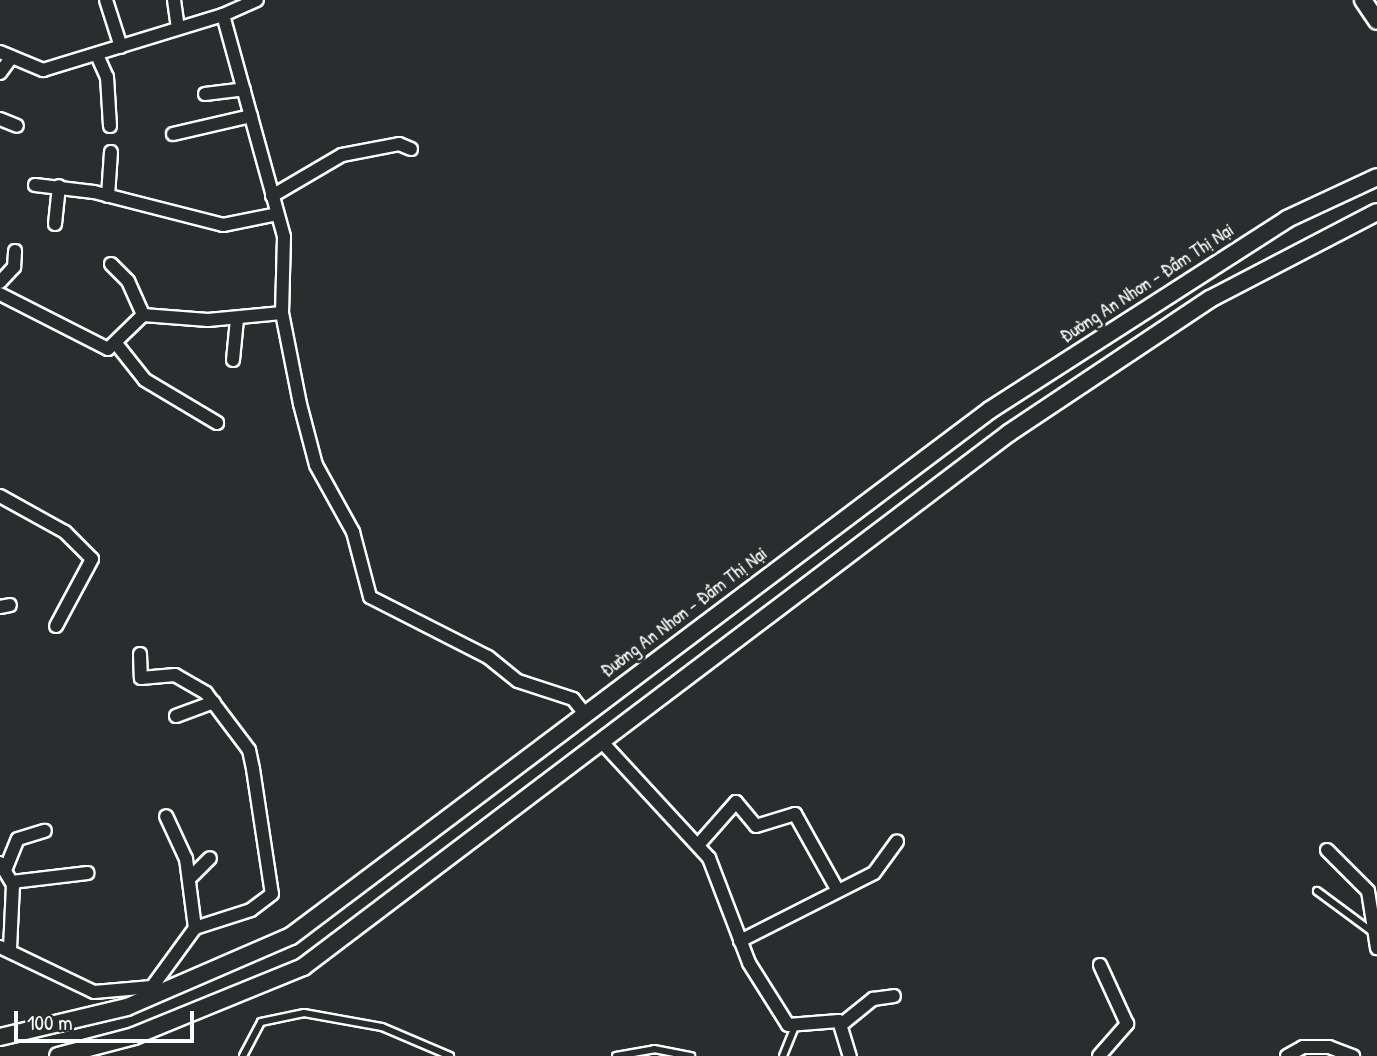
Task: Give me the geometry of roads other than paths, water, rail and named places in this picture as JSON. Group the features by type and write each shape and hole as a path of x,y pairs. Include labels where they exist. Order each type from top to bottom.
{"main road":[{"path":"1363,0 1377,21"},
{"name":"Đường An Nhơn - Đầm Thị Nại","path":"0,1037 127,1007 291,936 990,411 1287,219 1377,177"},
{"path":"58,1056 134,1037 303,967 1009,433 1210,299 1377,212"}],"street":[{"path":"106,0 121,47"},
{"path":"174,0 178,27"},
{"path":"0,73 6,55 43,70 223,15 257,0"},
{"path":"223,15 277,214 287,263 282,313 316,465 353,532 370,597 488,657 518,681 573,699 585,714"},
{"path":"97,55 107,77 110,126"},
{"path":"205,94 244,89"},
{"path":"173,134 251,116"},
{"path":"0,119 17,126"},
{"path":"272,196 342,155 400,144 411,149"},
{"path":"108,196 111,152"},
{"path":"35,185 60,186 108,196 223,225 277,214"},
{"path":"55,224 60,186"},
{"path":"0,282 12,271 15,251"},
{"path":"111,264 128,281 143,315"},
{"path":"0,294 98,345 118,346 145,380 217,423"},
{"path":"143,315 237,318 282,313"},
{"path":"118,346 143,315"},
{"path":"233,360 237,318"},
{"path":"0,495 65,532 92,559 56,626"},
{"path":"46,831 18,839 3,865 12,883 5,948 66,982 128,992 152,988 195,928 261,905 274,884 249,750 214,702 185,678 141,678 141,654"},
{"path":"176,716 214,702"},
{"path":"601,741 699,844 740,941 767,996 795,1026 842,1024 873,999 894,996"},
{"path":"699,844 736,802 756,826 795,814 838,891"},
{"path":"166,816 190,878 195,928"},
{"path":"740,941 874,873 897,841"},
{"path":"1327,850 1368,891 1376,941"},
{"path":"190,878 210,858"},
{"path":"12,883 87,873"},
{"path":"1099,1056 1127,1024 1100,965"},
{"path":"842,1024 850,1056"},
{"path":"1287,1056 1303,1047 1329,1047 1353,1056"}],"lane":[{"path":"1317,891 1376,941"},
{"path":"243,1056 261,1022 304,1013 382,1027 450,1056"},
{"path":"783,1056 795,1026"},
{"path":"616,1056 654,1049 691,1056"}]}
